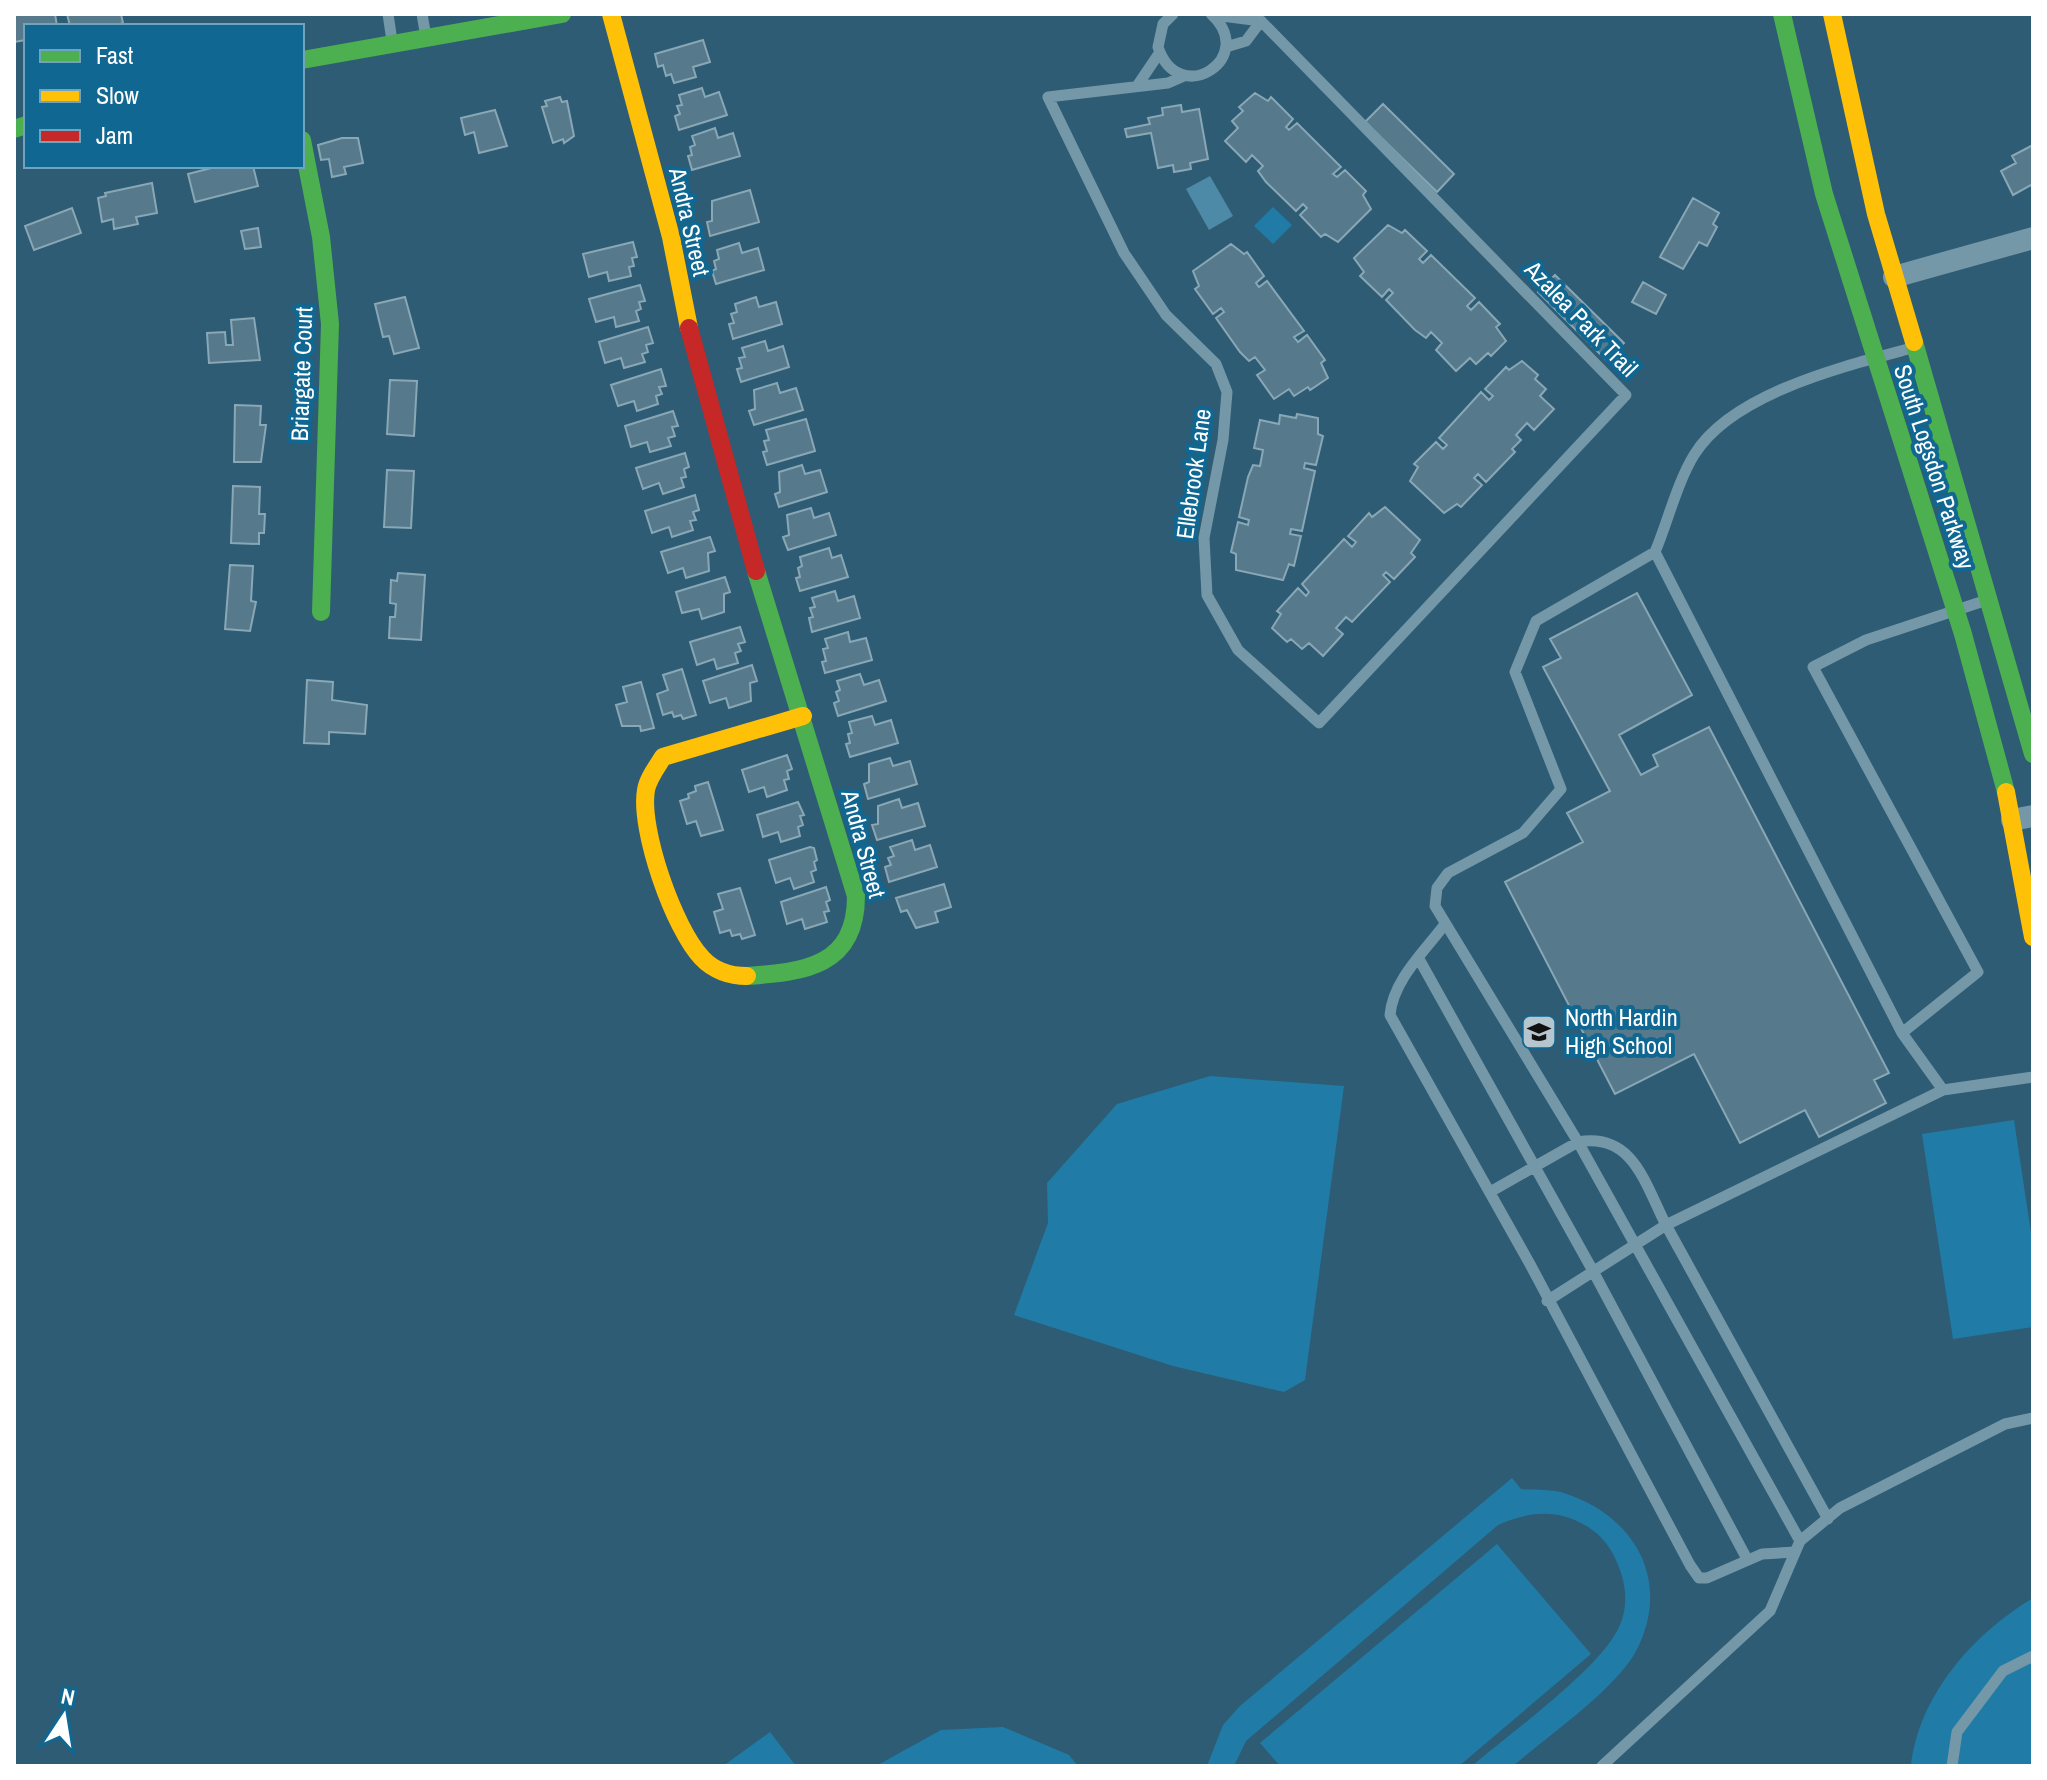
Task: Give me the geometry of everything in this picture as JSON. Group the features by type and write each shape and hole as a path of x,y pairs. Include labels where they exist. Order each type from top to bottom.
{"main road":[{"path":"304,60 562,14"},
{"name":"Andra Street","path":"611,14 672,240 681,295 710,406 803,716 856,896 858,920 851,938 838,954 817,965 742,978 721,971 701,957 666,891 647,820 646,789 663,757 803,716"},
{"name":"South Logsdon Parkway","path":"1782,14 1796,88 1873,358 2023,818 2033,937"},
{"name":"South Logsdon Parkway","path":"1832,14 1876,214 1991,599 2033,754"},
{"name":"Briargate Court","path":"304,150 321,237 330,312 321,612"}],"street":[{"path":"1894,277 2033,238"}],"lane":[{"path":"388,14 393,44"},
{"path":"422,14 426,38"},
{"path":"1171,14 1158,35 1160,52 1169,68 1184,76"},
{"path":"1212,14 1261,21 1246,41 1226,47"},
{"path":"1137,86 1168,83 1184,76 1212,71 1220,63 1226,47 1225,32 1212,14"},
{"name":"Azalea Park Trail","path":"1261,21 1626,395 1319,723"},
{"path":"1137,86 1160,52"},
{"name":"Ellebrook Lane","path":"1137,86 1048,97 1124,253 1166,315 1216,364 1227,392 1223,440 1204,538 1207,595 1238,650 1319,723"},
{"path":"1797,1546 1578,1142 1435,906 1437,888 1448,873 1523,833 1561,789 1515,672 1536,621 1655,552 1695,454 1739,410 1795,384 1914,347"},
{"path":"1655,552 1902,1033 1943,1090"},
{"path":"1902,1033 1978,972 1813,667 1866,640 1955,608 1991,599"},
{"path":"1445,924 1391,1000 1390,1015 1490,1192 1699,1578 1707,1578 1747,1559 1797,1546"},
{"path":"1419,959 1593,1271 1747,1559"},
{"path":"1547,1301 1666,1225 1943,1090 2033,1077"},
{"path":"1490,1192 1578,1142 1597,1139 1622,1149 1631,1158 1828,1519"},
{"path":"1602,1766 1770,1611 1797,1546 1840,1508 2005,1424 2033,1418"},
{"path":"1952,1766 1957,1732 2003,1671 2033,1656"}],"shaded area":[{"path":"1210,176 1233,216 1209,230 1186,189"},
{"path":"1273,207 1292,225 1273,244 1254,226"},
{"path":"1210,1076 1344,1086 1305,1380 1284,1392 1173,1366 1014,1315 1048,1223 1047,1183 1117,1104"},
{"path":"2014,1120 2033,1246 2033,1327 1953,1339 1922,1134"},
{"path":"1512,1478 1521,1489 1564,1493 1589,1504 1611,1518 1628,1535 1641,1555 1648,1578 1650,1602 1646,1627 1625,1668 1596,1698 1513,1766 1472,1766 1594,1662 1619,1627 1624,1614 1625,1594 1619,1566 1602,1538 1568,1518 1533,1515 1498,1525 1246,1741 1234,1766 1207,1766 1223,1725 1240,1706"},
{"path":"1497,1544 1591,1654 1459,1766 1280,1766 1260,1743"},
{"path":"2033,1598 2033,1766 1911,1766 1925,1715 1952,1669 1990,1629"},
{"path":"1003,1727 1069,1755 1078,1766 876,1766 941,1730"},
{"path":"770,1732 796,1766 723,1766"}],"building":[{"path":"55,14 57,24 24,24 24,40 14,42 14,15"},
{"path":"67,14 121,14 123,23 120,24 70,24"},
{"path":"703,40 710,62 693,67 696,77 674,83 671,74 666,76 663,65 658,67 655,54"},
{"path":"702,88 705,97 719,92 727,115 679,130 675,116 680,114 677,106 682,105 679,95"},
{"path":"1255,93 1268,101 1271,97 1293,119 1286,127 1289,130 1297,123 1341,167 1333,174 1337,177 1345,170 1366,191 1363,195 1371,209 1338,242 1325,234 1321,237 1300,215 1307,208 1303,204 1296,211 1266,182 1258,171 1263,166 1252,155 1246,162 1225,141 1238,128 1232,121 1243,111 1239,107"},
{"path":"560,97 562,102 567,101 574,136 564,143 563,139 553,143 542,107 547,106 545,101"},
{"path":"1383,104 1454,174 1437,192 1365,122"},
{"path":"1181,105 1182,112 1199,109 1208,159 1190,163 1191,169 1174,172 1173,165 1158,168 1151,133 1127,137 1125,129 1150,124 1148,118 1163,115 1162,108"},
{"path":"495,110 507,146 479,153 474,132 465,135 461,118"},
{"path":"715,128 718,138 733,133 740,156 692,170 688,156 692,155 690,147 695,145 692,136"},
{"path":"342,138 358,138 363,163 344,167 346,174 332,177 329,159 321,160 318,145"},
{"path":"2033,145 2033,184 2013,195 2001,171 2016,163 2012,156"},
{"path":"211,168 254,168 258,186 195,202 188,174"},
{"path":"152,183 157,213 136,217 138,224 114,229 113,219 102,222 98,198 106,196 105,193"},
{"path":"750,190 759,222 710,236 707,222 712,221 712,201"},
{"path":"1693,198 1719,213 1713,224 1717,227 1707,246 1699,242 1683,269 1660,257"},
{"path":"72,208 81,233 34,250 25,226"},
{"path":"1388,225 1402,233 1405,230 1427,251 1419,259 1423,263 1431,255 1475,298 1467,306 1471,310 1479,302 1500,324 1496,327 1506,341 1491,356 1488,353 1476,364 1470,358 1456,371 1436,350 1442,343 1431,332 1426,338 1415,330 1386,300 1393,293 1389,289 1382,297 1360,276 1364,272 1354,258"},
{"path":"258,228 261,247 245,249 241,231"},
{"path":"633,242 637,257 632,258 634,266 629,267 631,276 609,281 607,272 589,277 583,254"},
{"path":"739,243 742,253 758,248 764,270 716,284 712,271 716,269 714,261 719,259 717,250"},
{"path":"1231,244 1244,254 1247,252 1264,276 1256,283 1259,287 1267,281 1304,331 1294,337 1298,342 1307,335 1325,360 1321,363 1328,378 1310,390 1308,387 1294,396 1289,389 1274,399 1257,375 1265,370 1255,357 1249,361 1240,352 1216,318 1224,312 1221,308 1213,314 1195,289 1199,286 1193,271"},
{"path":"1555,275 1624,343 1607,361 1538,292"},
{"path":"1643,282 1666,295 1656,314 1632,302"},
{"path":"640,285 645,301 639,302 641,309 636,311 639,321 616,327 614,317 596,322 589,299"},
{"path":"405,297 419,348 394,354 389,336 383,337 375,304"},
{"path":"756,297 759,307 776,302 782,324 733,339 729,324 734,323 731,314 737,312 735,304"},
{"path":"254,318 260,360 209,363 207,333 225,332 226,345 233,345 231,320"},
{"path":"648,327 653,343 646,345 648,352 642,354 645,362 624,368 621,358 605,363 599,342"},
{"path":"765,341 768,351 783,346 789,367 741,382 737,369 742,368 739,358 745,357 742,348"},
{"path":"1522,361 1538,375 1535,379 1546,389 1540,396 1554,409 1534,430 1527,423 1516,435 1521,440 1512,449 1515,452 1486,482 1478,474 1474,478 1482,485 1461,507 1457,504 1444,513 1410,481 1418,467 1414,464 1436,442 1443,449 1447,445 1439,438 1481,392 1489,400 1493,396 1485,389 1506,367 1509,370"},
{"path":"661,369 666,386 659,387 662,394 656,396 658,404 637,411 634,401 618,406 611,385"},
{"path":"390,380 417,381 414,436 387,434"},
{"path":"777,383 780,393 796,388 803,410 754,425 749,411 755,409 754,390"},
{"path":"235,405 261,406 260,425 266,425 261,462 234,462"},
{"path":"673,411 678,426 672,427 675,436 668,438 671,446 650,452 647,442 631,447 625,426"},
{"path":"1297,414 1318,418 1318,434 1323,436 1316,465 1305,463 1304,468 1315,471 1302,531 1291,529 1290,534 1301,536 1294,566 1289,564 1283,580 1236,570 1236,554 1231,552 1238,522 1248,525 1249,520 1239,517 1248,477 1253,465 1260,466 1263,450 1254,448 1260,420 1279,424 1280,415 1296,418"},
{"path":"806,419 815,451 767,465 763,452 767,451 764,441 769,440 766,430"},
{"path":"685,453 689,467 684,469 686,477 681,478 684,487 663,494 659,483 643,489 636,468"},
{"path":"802,465 805,474 820,470 827,492 779,507 775,494 780,492 779,472"},
{"path":"387,470 414,471 411,528 384,527"},
{"path":"233,486 260,487 259,514 265,514 264,533 259,533 259,544 231,543"},
{"path":"695,495 699,510 693,512 696,520 690,521 693,530 672,537 669,527 652,533 645,511"},
{"path":"1385,507 1420,540 1411,553 1415,557 1394,579 1386,572 1383,575 1390,582 1352,622 1346,617 1336,628 1343,634 1323,656 1309,643 1302,649 1291,639 1287,642 1272,628 1281,614 1277,611 1298,588 1306,596 1309,592 1302,584 1344,539 1352,547 1356,542 1348,536 1369,513 1372,517"},
{"path":"811,508 814,518 829,513 836,535 788,550 783,537 789,535 787,515"},
{"path":"710,537 715,551 708,553 709,571 686,578 683,568 668,573 661,552"},
{"path":"829,548 832,558 841,555 848,577 800,591 796,578 800,577 800,557"},
{"path":"230,565 253,566 251,601 256,602 250,631 225,629"},
{"path":"398,573 425,575 421,640 389,638 390,617 395,617 396,604 390,603 391,580 397,581"},
{"path":"725,577 730,592 724,594 724,612 702,619 699,609 682,613 676,592"},
{"path":"835,591 838,601 854,596 860,618 812,632 810,608 815,607 812,598"},
{"name":"North Hardin High School","path":"1637,593 1692,695 1619,735 1641,775 1658,766 1653,755 1709,727 1889,1073 1874,1080 1886,1103 1819,1137 1805,1110 1740,1143 1694,1054 1615,1094 1505,882 1583,842 1567,813 1610,791 1543,667 1561,658 1550,639"},
{"path":"740,627 745,642 738,644 741,651 735,653 738,663 717,669 714,659 697,665 690,642"},
{"path":"848,632 850,642 866,638 872,660 825,673 823,649 828,648 825,639"},
{"path":"752,665 757,681 750,683 751,701 729,708 726,698 710,703 703,681"},
{"path":"682,669 696,715 683,719 681,715 674,717 672,712 663,715 657,694 668,690 663,675"},
{"path":"860,674 864,685 879,680 886,701 838,716 834,703 839,701 837,681"},
{"path":"307,680 333,682 332,700 367,705 365,734 329,732 329,744 304,743"},
{"path":"641,682 654,728 641,731 640,726 622,726 616,705 627,702 623,687"},
{"path":"872,716 875,725 891,720 898,743 850,757 846,744 850,743 848,734 852,733 849,722"},
{"path":"787,755 792,769 787,771 789,779 784,780 787,790 767,797 764,787 749,792 742,770"},
{"path":"890,758 893,766 910,761 917,784 868,799 864,784 869,782 869,764"},
{"path":"708,782 723,830 701,836 696,821 687,824 680,801 696,791 695,786"},
{"path":"899,799 902,808 918,803 925,826 877,840 872,825 878,824 878,806"},
{"path":"798,802 804,815 800,816 803,825 798,827 800,836 781,842 778,832 763,837 757,815"},
{"path":"912,840 915,850 930,845 937,867 889,882 885,867 891,865 888,858 894,856 890,847"},
{"path":"814,848 817,860 814,862 816,870 811,872 814,882 794,889 790,878 776,883 769,860"},
{"path":"944,884 951,907 935,912 938,922 916,928 907,910 901,912 896,898"},
{"path":"826,887 830,900 826,902 829,911 824,912 827,922 805,929 802,919 787,924 781,902"},
{"path":"740,888 755,935 742,939 740,934 732,936 730,930 720,933 714,912 723,909 718,894"}],"traffic: fast":[{"path":"304,60 562,14"},
{"path":"1782,14 1824,194 1963,634 2006,792"},
{"path":"14,129 24,126"},
{"path":"304,150 321,237 330,324 321,612"},
{"path":"1914,342 2033,754"},
{"path":"747,976 807,967 837,951 854,919 856,896 756,571"}],"traffic: slow":[{"path":"611,14 671,237 689,328"},
{"path":"1832,14 1876,214 1914,342"},
{"path":"747,976 722,972 711,966 691,944 680,925 653,853 645,807 646,790 663,757 803,716"},
{"path":"2006,792 2033,937"}],"traffic: jam":[{"path":"689,328 756,571"}],"place":[{"name":"North Hardin High School","path":"1539,1032"}]}
